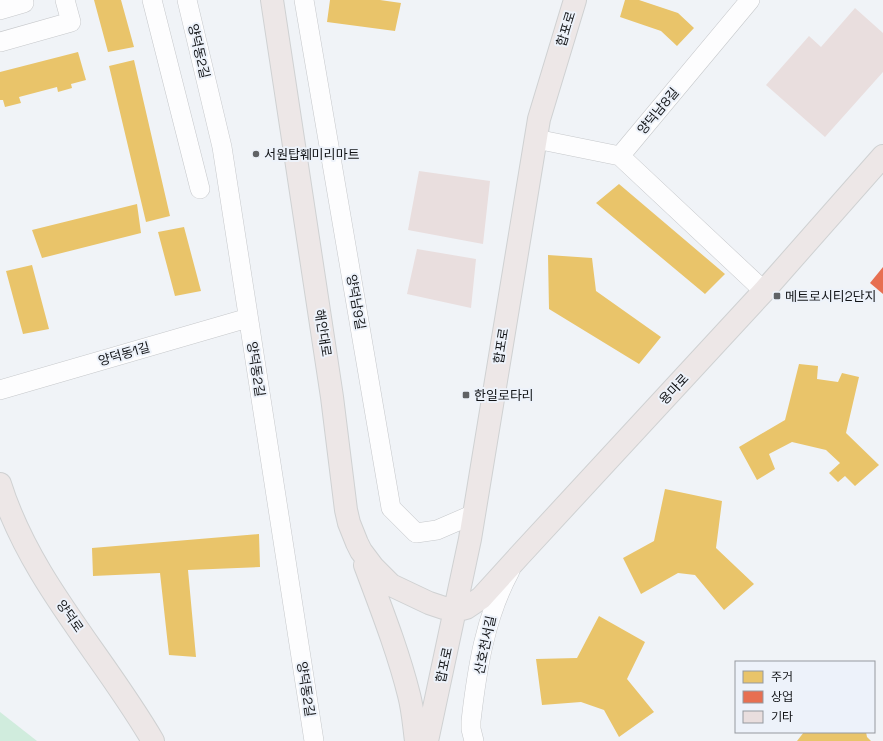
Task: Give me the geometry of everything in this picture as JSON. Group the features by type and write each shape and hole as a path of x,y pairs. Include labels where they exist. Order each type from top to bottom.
{"main road":[{"name":"해안대로","path":"272,0 332,397 346,510 349,523 361,551 373,568 391,585 424,601 455,611"},
{"name":"합포로","path":"427,741 474,514 539,119 575,0"},
{"name":"용마로","path":"455,611 466,608 481,598 764,291 883,156"},
{"name":"양덕로","path":"0,484 8,509 44,578 136,711 153,741"},
{"path":"357,543 404,676 410,697 416,741"}],"street":[{"path":"0,42 70,22 65,0"},
{"path":"152,0 200,189"},
{"name":"양덕동2길","path":"187,0 222,147 314,741"},
{"name":"양덕남9길","path":"304,0 391,508 416,533 437,530 474,514"},
{"name":"양덕남8길","path":"620,156 750,0"},
{"path":"0,10 24,3"},
{"path":"536,139 620,156 764,291"},
{"name":"양덕동1길","path":"0,390 248,318"},
{"name":"산호천서길","path":"474,741 471,721 485,635 490,617 503,584 520,555"}],"green space":[{"path":"0,712 37,741 0,741"}],"building: 주거":[{"path":"94,0 121,0 134,47 108,52"},
{"path":"330,0 380,0 401,3 395,31 327,22"},
{"path":"625,0 639,0 678,13 694,28 677,46 661,31 620,17"},
{"path":"78,52 86,80 71,84 72,88 58,92 57,87 19,97 21,103 5,107 3,100 0,100 0,72"},
{"path":"134,60 170,216 146,222 109,66"},
{"path":"619,184 725,274 705,294 596,203"},
{"path":"137,204 141,233 42,258 32,230"},
{"path":"184,227 201,291 175,296 158,232"},
{"path":"548,255 592,258 596,291 661,337 639,364 549,309"},
{"path":"32,265 49,329 23,334 6,271"},
{"path":"799,364 818,366 817,379 838,382 842,373 859,377 846,433 879,465 855,486 845,476 838,482 829,473 840,463 826,450 792,442 769,454 775,469 757,480 739,447 785,420"},
{"path":"665,489 722,501 716,548 754,584 724,610 695,575 678,573 641,594 623,558 654,541"},
{"path":"259,534 260,567 188,570 196,657 169,655 160,573 93,576 92,548"},
{"path":"599,616 645,642 627,679 654,712 619,737 604,710 581,702 542,705 536,659 577,658"},
{"path":"803,733 866,733 867,737 871,741 797,741"}],"building: 상업":[{"path":"883,267 883,294 870,283"}],"building: 기타":[{"path":"855,8 883,33 883,72 825,137 766,85 809,36 821,47"},
{"path":"419,171 490,181 483,244 408,230"},
{"path":"417,249 476,259 471,308 407,294"}],"place":[{"name":"서원탑훼미리마트","path":"256,154"},
{"name":"메트로시티2단지","path":"777,296"},
{"name":"한일로타리","path":"466,395"}]}
